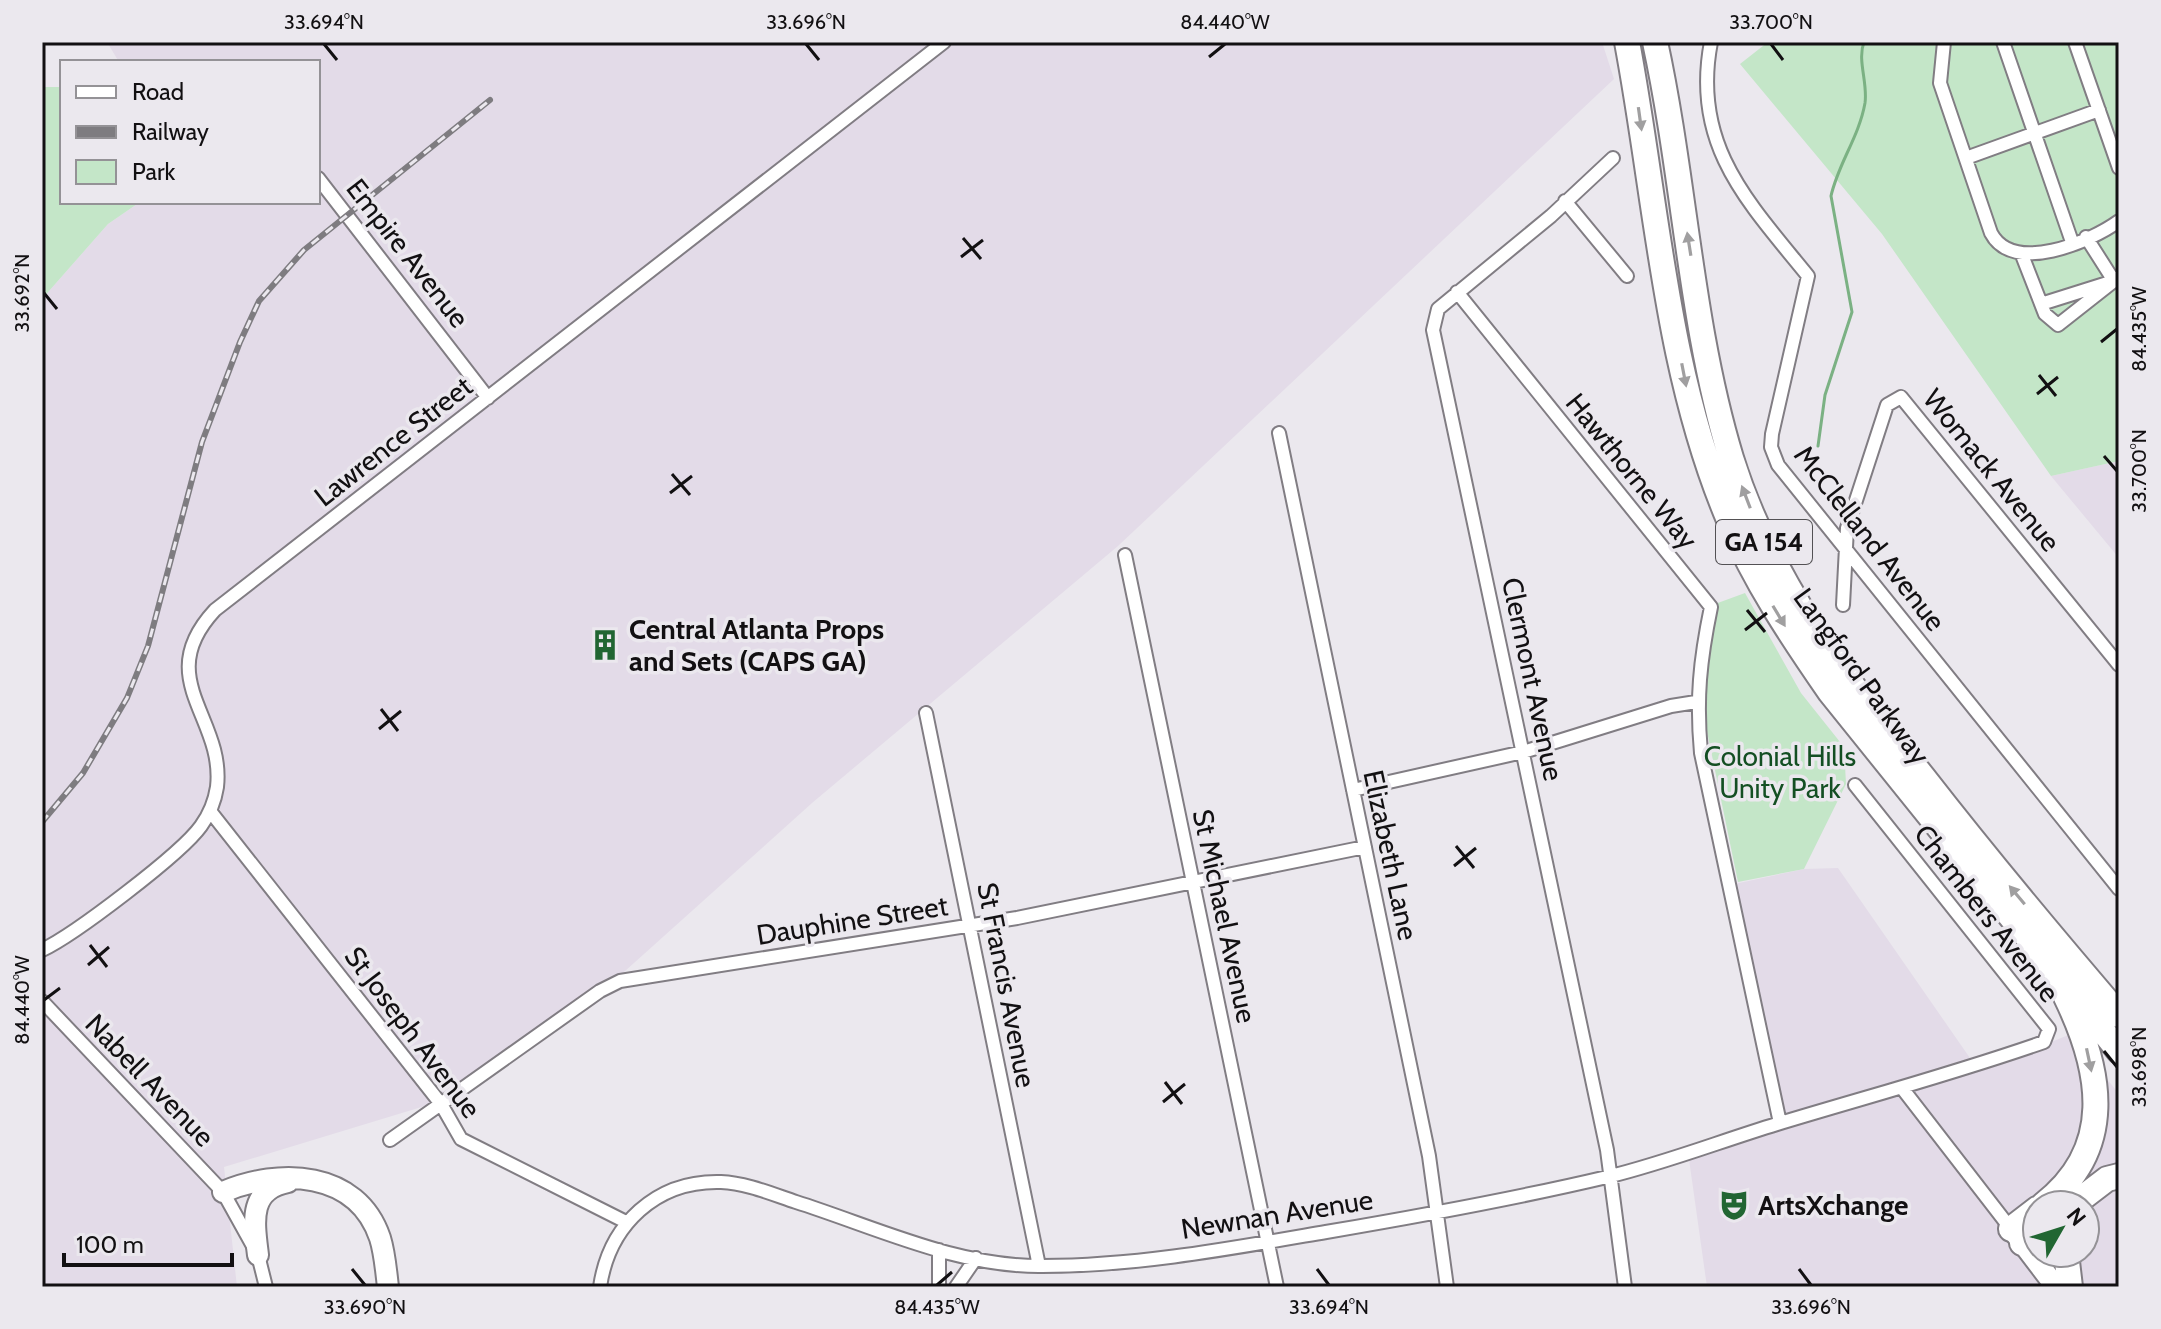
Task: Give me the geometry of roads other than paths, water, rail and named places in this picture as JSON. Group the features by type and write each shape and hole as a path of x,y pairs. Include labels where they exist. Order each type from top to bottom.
{"highway":[{"name":"Langford Parkway","path":"1627,42 1687,394 1730,522 1772,605 1830,692 2058,959 2119,1015"},
{"name":"Langford Parkway","path":"1655,42 1706,358 1732,461 1761,537 1805,618 1839,669 1987,858 2119,1051"},
{"path":"2058,959 2119,1007"},
{"name":"GA 154","path":"2058,959 2088,1054 2097,1106 2093,1135 2083,1162 2062,1189"},
{"path":"2095,1189 2107,1179 2119,1176"}],"main road":[{"path":"223,1192 259,1178 307,1178 334,1187 361,1207 380,1237 387,1277 382,1287"},
{"path":"258,1255 254,1210 259,1198 280,1184 307,1178"},
{"path":"2045,1269 2056,1287"}],"street":[{"name":"Lawrence Street","path":"42,950 85,923 190,839 210,811 217,788 217,763 187,673 190,649 201,625 215,610 944,42"},
{"name":"McClelland Avenue","path":"1711,42 1706,80 1708,115 1717,149 1739,190 1808,276 1771,447 1778,465 2119,889"},
{"path":"1944,42 1940,83 1996,242 2022,255 2046,252 2119,221"},
{"path":"2003,42 2072,242"},
{"path":"2075,42 2119,168"},
{"path":"1966,158 2099,110"},
{"name":"Clermont Avenue","path":"1613,158 1438,309 1433,330 1611,1176 1625,1287"},
{"name":"Empire Avenue","path":"320,181 488,398"},
{"path":"1565,201 1627,276"},
{"path":"2086,237 2116,279"},
{"path":"2022,255 2045,314 2058,325 2116,279"},
{"path":"2041,304 2116,279"},
{"name":"Hawthorne Way","path":"1457,292 1711,607 1699,663 1696,702 1701,753 1780,1123"},
{"name":"Womack Avenue","path":"1845,547 1847,528 1887,405 1901,397 2119,665"},
{"name":"Elizabeth Lane","path":"1279,433 1439,1213 1447,1287"},
{"path":"1843,605 1845,547"},
{"name":"St Michael Avenue","path":"1125,555 1277,1287"},
{"path":"1353,790 1523,752 1671,706 1696,702"},
{"name":"St Francis Avenue","path":"926,713 1039,1266"},
{"name":"Chambers Avenue","path":"1855,785 2049,1029 2044,1042 2009,1055"},
{"name":"St Joseph Avenue","path":"210,811 441,1104 461,1139 626,1222"},
{"name":"Dauphine Street","path":"390,1140 600,991 620,981 971,926 1365,847"},
{"name":"Nabell Avenue","path":"42,1001 223,1192 258,1255 265,1282"},
{"name":"Newnan Avenue","path":"600,1287 612,1243 626,1222 646,1203 670,1190 697,1183 724,1182 939,1250 976,1258 1039,1266 1114,1263 1268,1242 1439,1213 1611,1176 2009,1055"},
{"path":"1902,1088 2021,1233"},
{"path":"939,1250 939,1287"},
{"path":"956,1287 976,1258"}],"waterway":[{"path":"1818,446 1825,395 1852,312 1831,196 1865,103 1864,42"}],"railway":[{"path":"42,822 83,773 127,698 148,646 202,442 259,301 304,250 490,100"}],"place":[{"name":"Central Atlanta Props and Sets (CAPS GA)","path":"605,645"},
{"name":"ArtsXchange","path":"1734,1205"}],"park label":[{"name":"Colonial Hills Unity Park","path":"1780,772"}]}
